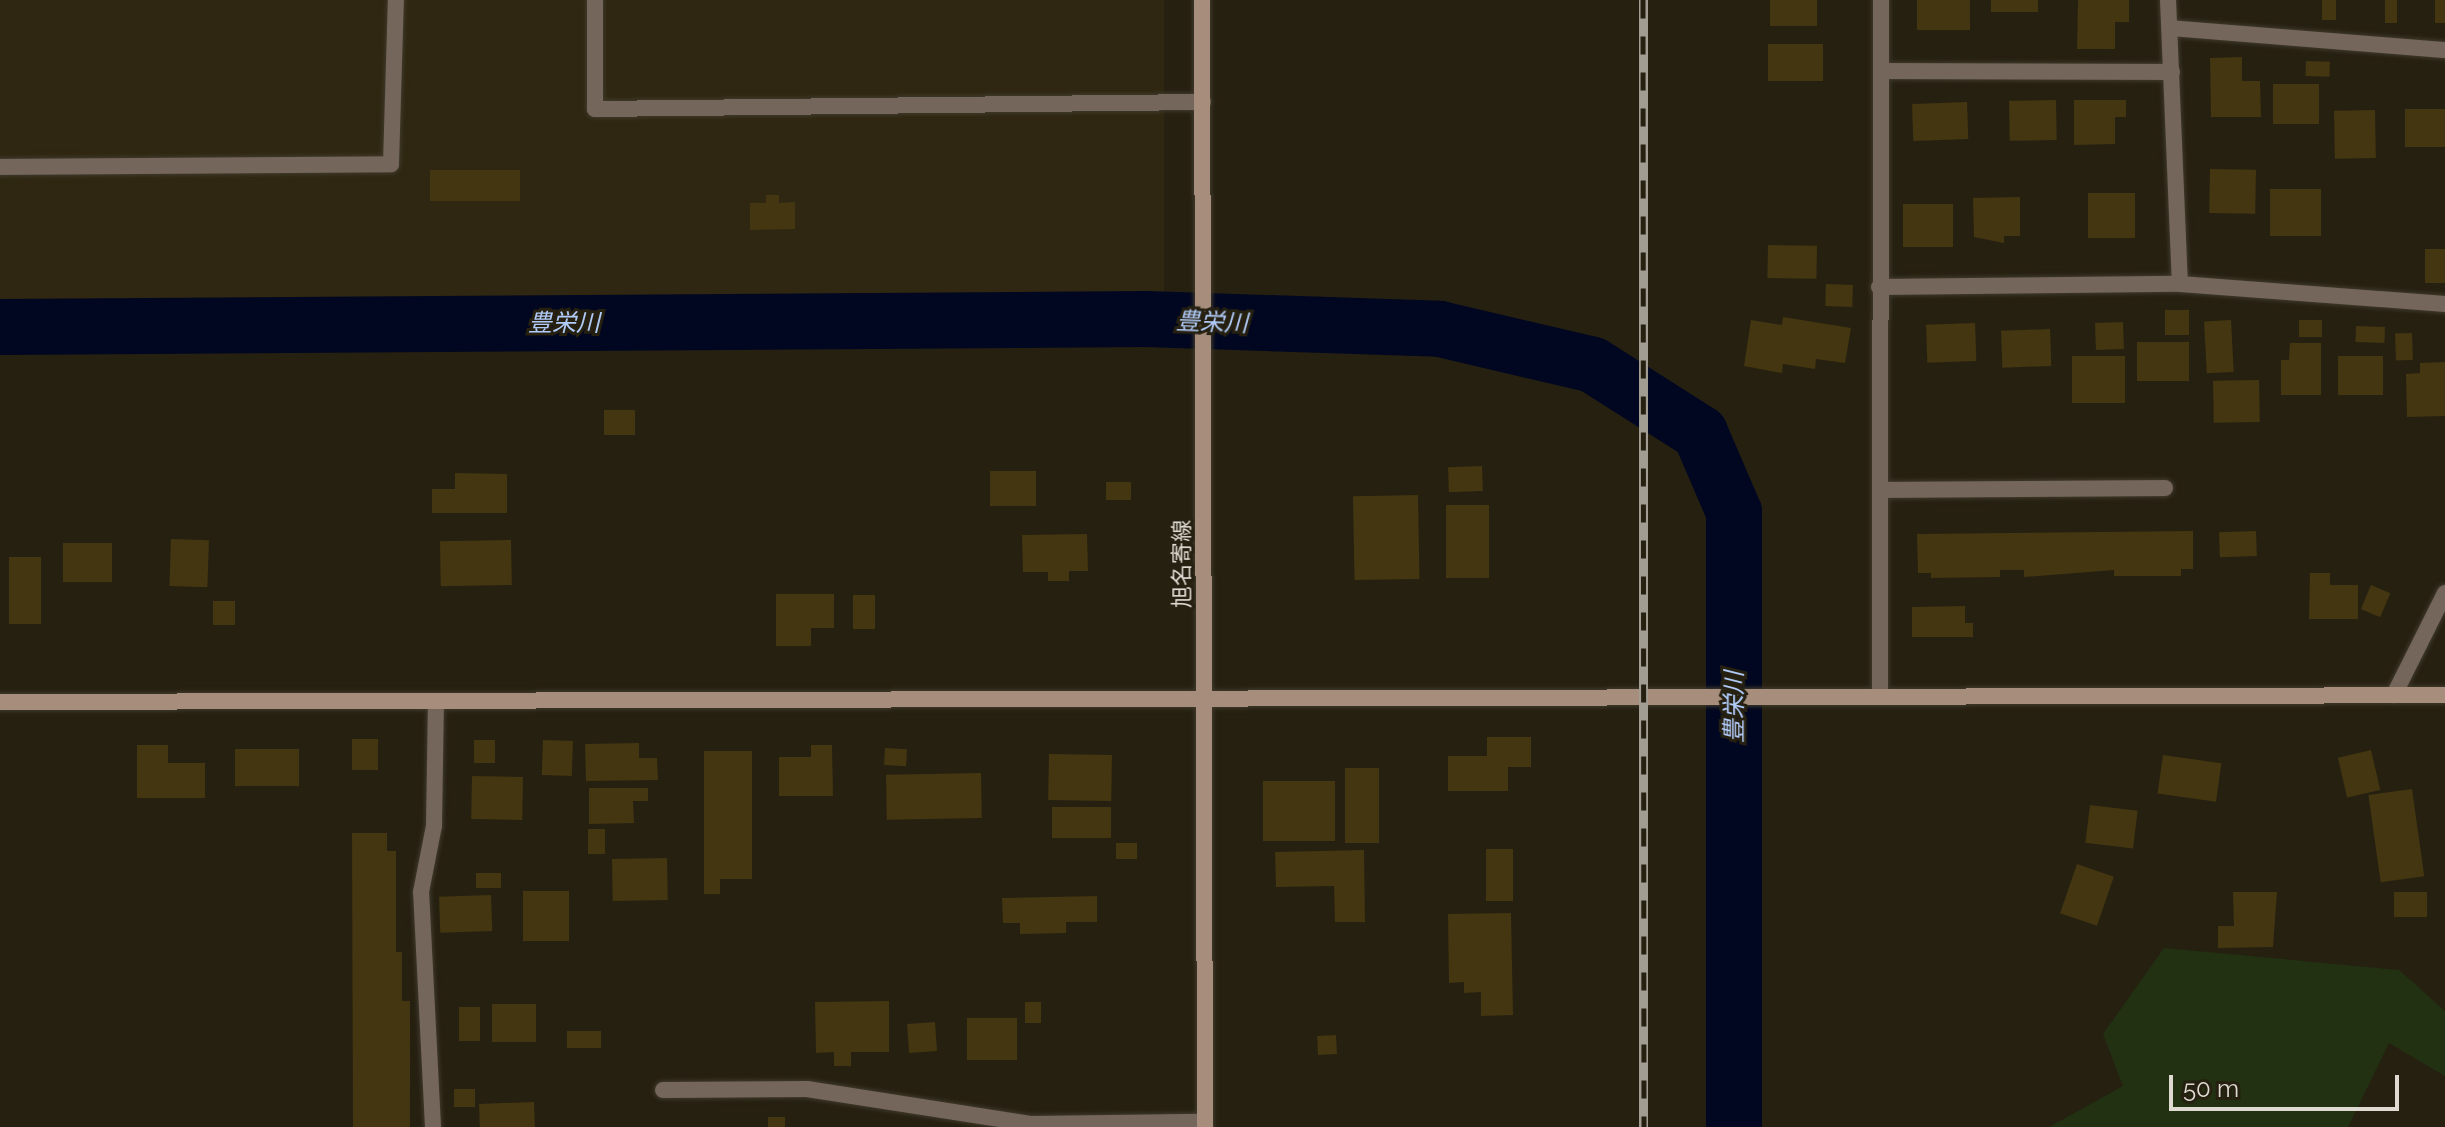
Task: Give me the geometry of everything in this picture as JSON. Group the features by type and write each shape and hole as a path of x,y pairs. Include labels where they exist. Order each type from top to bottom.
{"street":[{"path":"0,167 391,164 396,0"},
{"path":"595,0 595,109 1203,102"},
{"name":"旭名寄線","path":"1202,0 1205,1124"},
{"path":"1880,697 1881,0"},
{"path":"2168,0 2180,284"},
{"path":"2170,28 2445,50"},
{"path":"1881,71 2172,72"},
{"path":"1879,287 2180,284 2445,304"},
{"path":"1880,490 2165,488"},
{"path":"2394,695 2445,593"},
{"path":"0,702 2445,695"},
{"path":"433,1127 421,892 434,826 436,701"},
{"path":"663,1090 807,1089 1030,1124 1205,1124"}],"shaded area":[{"path":"0,0 1164,0 1164,309 0,309"}],"green space":[{"path":"2164,948 2399,970 2445,1011 2445,1076 2389,1043 2348,1127 2049,1127 2123,1086 2103,1034"}],"building":[{"path":"1770,0 1817,0 1817,26 1770,26"},
{"path":"1917,0 1970,0 1970,30 1917,30"},
{"path":"1991,0 2038,0 2038,12 1991,12"},
{"path":"2078,0 2129,0 2129,22 2115,22 2115,49 2077,49"},
{"path":"2322,0 2336,0 2336,20 2322,20"},
{"path":"2385,0 2397,0 2397,23 2385,23"},
{"path":"2435,0 2445,0 2445,23 2435,23"},
{"path":"1768,44 1823,44 1823,81 1768,81"},
{"path":"2242,57 2242,81 2260,81 2261,117 2211,117 2210,58"},
{"path":"2306,61 2330,62 2329,77 2305,76"},
{"path":"2273,84 2319,84 2319,124 2273,124"},
{"path":"2056,100 2057,140 2010,141 2009,101"},
{"path":"2074,100 2126,100 2126,117 2115,117 2115,144 2074,145"},
{"path":"1967,102 1968,139 1913,141 1912,104"},
{"path":"2405,109 2445,109 2445,147 2405,147"},
{"path":"2375,110 2376,158 2335,159 2334,111"},
{"path":"2210,169 2256,170 2255,214 2209,213"},
{"path":"430,170 520,170 520,201 430,201"},
{"path":"2270,189 2321,189 2321,236 2270,236"},
{"path":"2088,193 2135,193 2135,238 2088,238"},
{"path":"766,195 779,195 779,203 795,202 795,229 750,230 750,203 766,203"},
{"path":"2020,197 2020,236 2004,236 2004,243 1974,237 1973,198"},
{"path":"1903,204 1953,204 1953,247 1903,247"},
{"path":"1768,245 1817,246 1816,279 1767,278"},
{"path":"2425,249 2445,249 2445,283 2425,283"},
{"path":"1826,284 1853,285 1852,307 1825,306"},
{"path":"2165,310 2189,310 2189,335 2165,335"},
{"path":"1783,317 1851,328 1845,363 1816,359 1815,369 1783,364 1782,373 1744,366 1751,320 1782,325"},
{"path":"2231,320 2234,372 2207,373 2204,321"},
{"path":"2299,320 2322,320 2322,337 2299,337"},
{"path":"2123,322 2124,349 2096,350 2095,323"},
{"path":"1975,323 1976,361 1927,363 1926,325"},
{"path":"2356,326 2385,327 2384,343 2355,342"},
{"path":"2050,329 2051,366 2002,368 2001,331"},
{"path":"2412,333 2413,360 2396,361 2395,334"},
{"path":"2137,342 2189,342 2189,381 2137,381"},
{"path":"2290,343 2321,343 2321,395 2281,395 2281,360 2289,360"},
{"path":"2072,356 2125,356 2125,403 2072,403"},
{"path":"2338,356 2383,356 2383,395 2338,395"},
{"path":"2445,362 2445,416 2407,417 2406,374 2420,373 2420,363"},
{"path":"2259,380 2260,422 2214,423 2213,381"},
{"path":"604,410 635,410 635,435 604,435"},
{"path":"1482,466 1483,491 1449,492 1448,467"},
{"path":"990,471 1036,471 1036,506 990,506"},
{"path":"455,473 507,474 507,513 432,513 432,489 455,489"},
{"path":"1106,482 1131,482 1131,500 1106,500"},
{"path":"1418,495 1419,579 1354,580 1353,496"},
{"path":"1446,505 1489,505 1489,578 1446,578"},
{"path":"2193,531 2193,569 2181,569 2181,576 2114,576 2114,570 2024,577 2024,570 2000,570 2000,577 1931,578 1931,573 1918,573 1917,534"},
{"path":"2256,531 2257,556 2220,557 2219,532"},
{"path":"1087,534 1088,571 1069,571 1069,581 1048,581 1048,572 1023,572 1022,535"},
{"path":"171,539 209,540 207,587 169,586"},
{"path":"511,540 512,585 441,586 440,541"},
{"path":"63,543 112,543 112,582 63,582"},
{"path":"9,557 41,557 41,624 9,624"},
{"path":"2310,573 2330,573 2330,585 2358,585 2358,619 2309,619"},
{"path":"2371,585 2390,593 2380,617 2361,609"},
{"path":"776,594 834,594 834,628 811,628 811,646 776,646"},
{"path":"853,595 875,595 875,629 853,629"},
{"path":"213,601 235,601 235,625 213,625"},
{"path":"1965,606 1965,623 1973,623 1973,637 1912,637 1912,607"},
{"path":"1487,737 1531,737 1531,767 1508,767 1508,791 1448,791 1448,756 1487,756"},
{"path":"352,739 378,739 378,770 352,770"},
{"path":"474,740 495,740 495,763 474,763"},
{"path":"543,740 573,741 572,776 542,775"},
{"path":"639,743 639,758 657,758 658,780 586,781 585,744"},
{"path":"137,745 168,745 168,763 205,763 205,798 137,798"},
{"path":"811,745 832,745 833,796 779,796 779,757 811,757"},
{"path":"885,748 907,749 906,766 884,765"},
{"path":"235,749 299,749 299,786 235,786"},
{"path":"2371,750 2380,790 2347,798 2338,758"},
{"path":"704,751 752,751 752,879 720,879 720,894 704,894"},
{"path":"1049,754 1112,755 1111,801 1048,800"},
{"path":"2163,755 2221,763 2216,802 2158,794"},
{"path":"1345,768 1379,768 1379,843 1345,843"},
{"path":"981,773 982,818 887,820 886,775"},
{"path":"472,776 523,777 522,820 471,819"},
{"path":"1263,781 1335,781 1335,841 1263,841"},
{"path":"589,788 648,788 648,801 633,801 634,823 589,824"},
{"path":"2412,789 2424,876 2381,882 2368,795"},
{"path":"2090,805 2138,811 2133,849 2085,843"},
{"path":"1052,807 1111,807 1111,838 1052,838"},
{"path":"588,829 605,829 605,854 588,854"},
{"path":"352,833 387,833 387,851 396,851 396,952 402,952 402,1001 410,1001 410,1127 353,1127"},
{"path":"1116,843 1137,843 1137,859 1116,859"},
{"path":"1486,849 1513,849 1513,901 1486,901"},
{"path":"1364,850 1365,922 1335,922 1334,886 1276,887 1275,852"},
{"path":"667,858 668,900 613,901 612,859"},
{"path":"2077,864 2114,877 2097,926 2060,913"},
{"path":"476,873 501,873 501,888 476,888"},
{"path":"523,891 569,891 569,941 523,941"},
{"path":"2233,892 2277,892 2273,947 2218,948 2218,926 2234,926"},
{"path":"2394,892 2427,892 2427,917 2394,917"},
{"path":"491,895 492,931 440,933 439,897"},
{"path":"1097,896 1097,922 1066,922 1066,933 1020,934 1020,923 1003,923 1002,898"},
{"path":"1511,913 1513,1015 1481,1016 1481,992 1464,993 1464,982 1449,983 1448,914"},
{"path":"889,1001 889,1052 851,1052 851,1066 834,1066 834,1052 816,1053 815,1002"},
{"path":"1025,1002 1041,1002 1041,1023 1025,1023"},
{"path":"492,1004 536,1004 536,1042 492,1042"},
{"path":"459,1007 480,1007 480,1041 459,1041"},
{"path":"967,1018 1017,1018 1017,1060 967,1060"},
{"path":"935,1022 937,1051 909,1053 907,1024"},
{"path":"567,1031 601,1031 601,1048 567,1048"},
{"path":"1336,1035 1337,1054 1318,1055 1317,1036"},
{"path":"454,1089 475,1089 475,1107 454,1107"},
{"path":"534,1102 535,1127 480,1127 479,1104"},
{"path":"768,1117 785,1117 785,1127 768,1127"}],"waterway":[{"name":"豊栄川","path":"0,327 1146,319 1440,329 1593,365 1700,433 1734,512 1734,1127"}],"railway":[{"path":"1643,0 1644,1127"}]}
